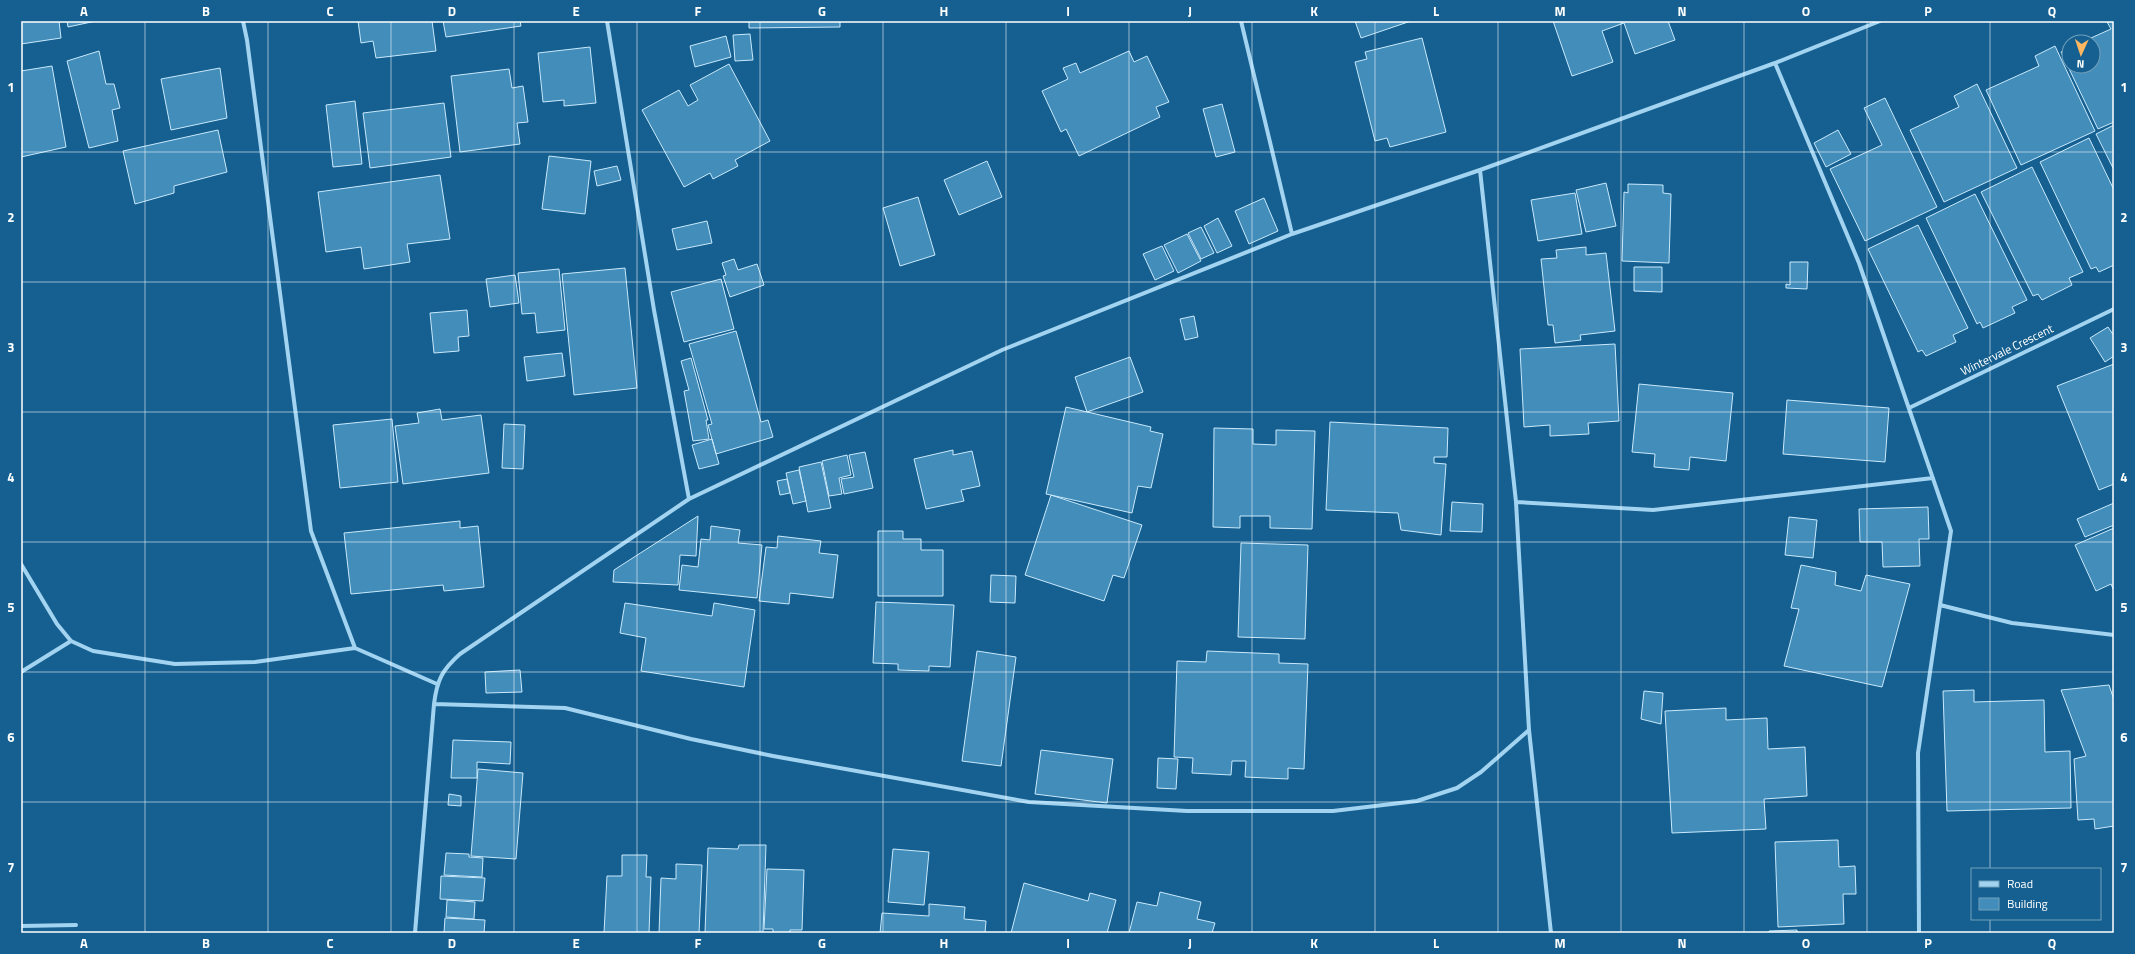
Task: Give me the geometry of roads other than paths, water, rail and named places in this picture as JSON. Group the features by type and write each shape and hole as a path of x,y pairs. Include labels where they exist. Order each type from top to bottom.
{"street":[{"path":"243,21 247,40 311,531 355,648"},
{"path":"607,21 654,310 689,499"},
{"path":"1241,21 1292,234"},
{"path":"415,933 434,704 437,684 447,666 460,654 689,499 1002,350 1292,234 1480,170 1775,63 1880,21"},
{"path":"1775,63 1859,263 1951,531 1918,753 1918,933"},
{"path":"1480,170 1516,502 1529,730 1551,933"},
{"name":"Wintervale Crescent","path":"1909,408 2114,309"},
{"path":"1516,502 1653,510 1933,478"},
{"path":"21,564 57,624 71,641 93,651 175,664 255,662 355,648 437,684"},
{"path":"1940,605 2012,623 2114,635"},
{"path":"21,672 71,641"},
{"path":"434,704 565,708 691,739 773,756 1029,802 1188,810 1333,811 1417,801 1457,788 1481,772 1529,730"},
{"path":"21,926 76,925"}]}
